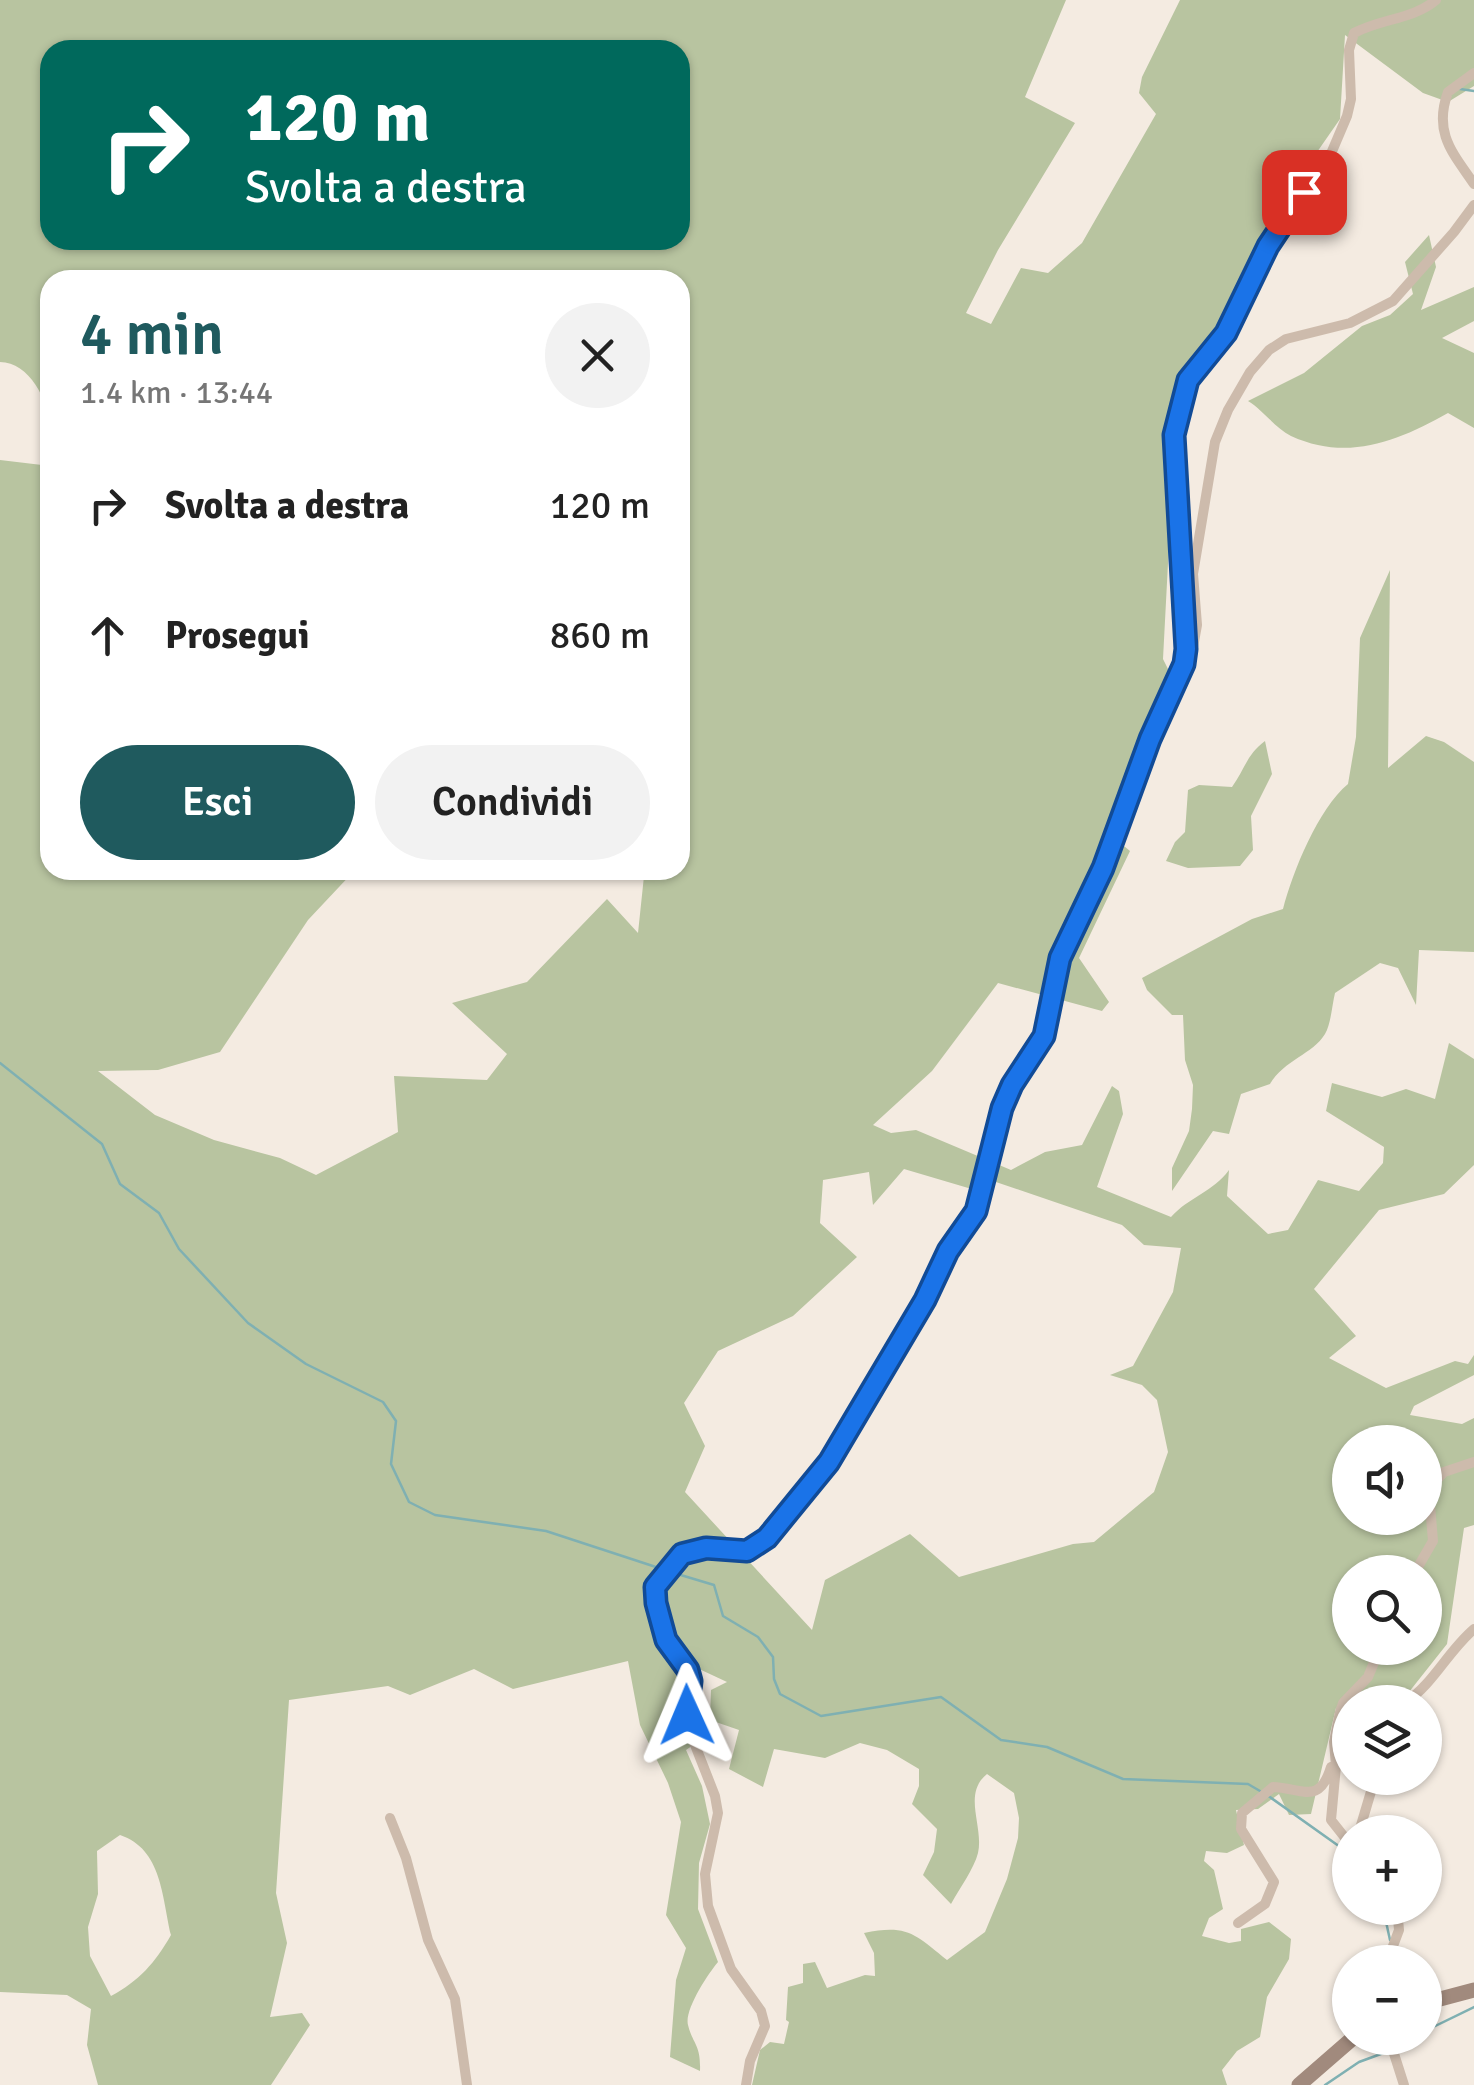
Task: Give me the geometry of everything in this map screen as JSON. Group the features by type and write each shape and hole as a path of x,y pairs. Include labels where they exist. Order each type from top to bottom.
{"main road":[{"path":"1442,1998 1474,1990"},
{"path":"1299,2085 1333,2055"}],"street":[{"path":"746,2085 750,2061 766,2026 762,2011 730,1968 708,1906 705,1874 718,1812 688,1727 688,1670 666,1640 655,1587 660,1576 678,1559 697,1548 747,1551 767,1538 829,1462 925,1300 948,1251 976,1211 1002,1108 1044,1036 1060,958 1103,868 1150,739 1184,664 1174,435 1188,380 1226,333 1268,246 1330,156 1351,99 1349,50 1354,33 1371,24 1420,11 1436,0"},
{"path":"1474,73 1448,92 1443,120 1450,152 1474,184"},
{"path":"1186,649 1193,647 1196,634 1193,574 1215,442 1250,372 1269,350 1286,339 1350,323 1393,300 1474,205"},
{"path":"1425,1555 1433,1541 1429,1494 1432,1486 1444,1472 1474,1462"},
{"path":"1426,1685 1474,1630"},
{"path":"1238,1923 1264,1904 1272,1891 1272,1876 1241,1829 1242,1813 1265,1792 1282,1787 1298,1793 1320,1790 1332,1767"},
{"path":"1332,1821 1333,1795"},
{"path":"390,1818 406,1858 428,1940 455,1999 467,2085"},
{"path":"1394,2055 1404,2085"}],"green space":[{"path":"0,0 1066,0 1025,97 1075,123 998,250 966,313 991,324 1021,268 1048,273 1082,243 1156,114 1139,93 1142,77 1180,0 1474,0 1474,86 1448,102 1423,93 1345,35 1340,119 1281,204 1238,288 1229,339 1180,379 1163,450 1170,525 1163,659 1170,673 1130,786 1107,832 1130,851 1079,958 1109,1002 1102,1011 998,983 932,1071 873,1125 891,1133 916,1130 1011,1170 1045,1152 1082,1145 1112,1086 1119,1091 1123,1114 1097,1187 1171,1217 1229,1170 1227,1196 1268,1234 1288,1230 1318,1180 1359,1191 1383,1163 1384,1147 1326,1111 1332,1083 1382,1097 1406,1089 1435,1099 1449,1043 1474,1059 1474,1165 1444,1194 1379,1210 1314,1289 1356,1336 1329,1358 1386,1388 1455,1361 1468,1364 1474,1355 1474,1375 1414,1406 1410,1415 1462,1424 1474,1418 1474,1525 1464,1528 1447,1644 1442,1650 1442,1555 1332,1555 1332,1665 1430,1665 1415,1685 1332,1685 1332,1725 1311,1814 1289,1815 1279,1794 1258,1809 1236,1810 1244,1845 1227,1853 1206,1851 1204,1861 1214,1870 1223,1909 1209,1918 1202,1936 1229,1943 1241,1941 1241,1929 1269,1922 1291,1939 1289,1959 1267,1997 1260,2037 1237,2051 1222,2070 1227,2085 752,2085 760,2050 770,2042 784,2044 789,2022 788,1987 803,1983 803,1964 815,1962 827,1988 865,1975 875,1976 874,1953 864,1933 910,1933 947,1960 985,1932 1007,1879 1019,1818 1014,1793 987,1774 976,1791 978,1853 951,1904 923,1875 934,1852 937,1829 912,1804 919,1786 919,1769 887,1750 860,1743 825,1758 774,1749 763,1787 729,1769 739,1730 710,1720 711,1690 727,1682 697,1668 702,1739 686,1750 702,1786 710,1824 699,1863 698,1909 718,1962 698,1992 688,2018 700,2071 670,2057 676,1980 686,1948 666,1915 681,1822 668,1783 640,1725 628,1661 513,1689 474,1669 410,1695 388,1686 289,1700 276,1893 287,1943 270,2017 302,2013 310,2025 271,2085 98,2085 87,2045 91,2009 67,1995 0,1992 0,460 40,465 40,880 346,880 308,920 220,1052 158,1070 98,1071 155,1115 214,1140 280,1158 316,1175 398,1132 394,1076 487,1080 507,1054 452,1003 527,982 607,899 638,933 644,880 690,880 690,270 40,270 40,393 21,369 0,362","holes":["904,1169 975,1190 993,1181 1122,1225 1144,1245 1181,1248 1173,1292 1133,1366 1110,1375 1142,1385 1157,1400 1168,1452 1154,1492 1094,1542 1073,1544 959,1577 910,1534 825,1580 812,1630 685,1492 705,1446 684,1403 718,1351 793,1316 857,1257 820,1223 823,1180 869,1172 873,1205","120,1835 134,1842 152,1863 171,1935 146,1970 111,1996 90,1956 88,1927 98,1894 97,1851"]},
{"path":"1429,235 1436,267 1421,310 1474,287 1474,321 1442,338 1474,353 1474,428 1448,413 1372,445 1333,447 1291,436 1248,401 1304,373 1362,326 1390,315 1413,294 1405,262"},
{"path":"1390,570 1388,768 1426,736 1444,742 1474,762 1474,952 1419,950 1416,1005 1398,968 1380,963 1335,993 1329,1025 1320,1041 1270,1084 1241,1094 1229,1134 1213,1131 1172,1191 1172,1168 1189,1131 1193,1085 1185,1060 1183,1015 1172,1015 1147,990 1142,978 1252,919 1283,909 1300,859 1317,825 1348,784 1356,737 1360,638"},
{"path":"1265,741 1272,774 1251,816 1253,850 1240,866 1188,868 1166,861 1185,832 1188,790 1199,785 1232,787"}],"waterway":[{"path":"1460,89 1474,91"},
{"path":"0,1063 102,1144 120,1184 159,1213 179,1249 248,1323 306,1364 383,1402 396,1421 391,1464 409,1502 435,1515 546,1531 662,1569"},
{"path":"674,1573 714,1585 723,1616 758,1637 773,1657 774,1679 780,1694 821,1716 941,1697 1001,1740 1047,1747 1123,1779 1248,1784 1260,1791"},
{"path":"1267,1795 1332,1841"},
{"path":"1387,1925 1390,1940"},
{"path":"1442,2023 1474,2007"},
{"path":"1325,2085 1359,2062 1378,2055"}],"route":[{"path":"687,1715 691,1681 688,1670 666,1640 656,1603 655,1587 660,1576 682,1554 697,1548 747,1551 767,1538 829,1462 925,1300 948,1251 976,1211 1002,1108 1044,1036 1060,958 1103,868 1150,739 1184,664 1174,435 1178,411 1188,380 1226,333 1268,246 1304,192"}]}
